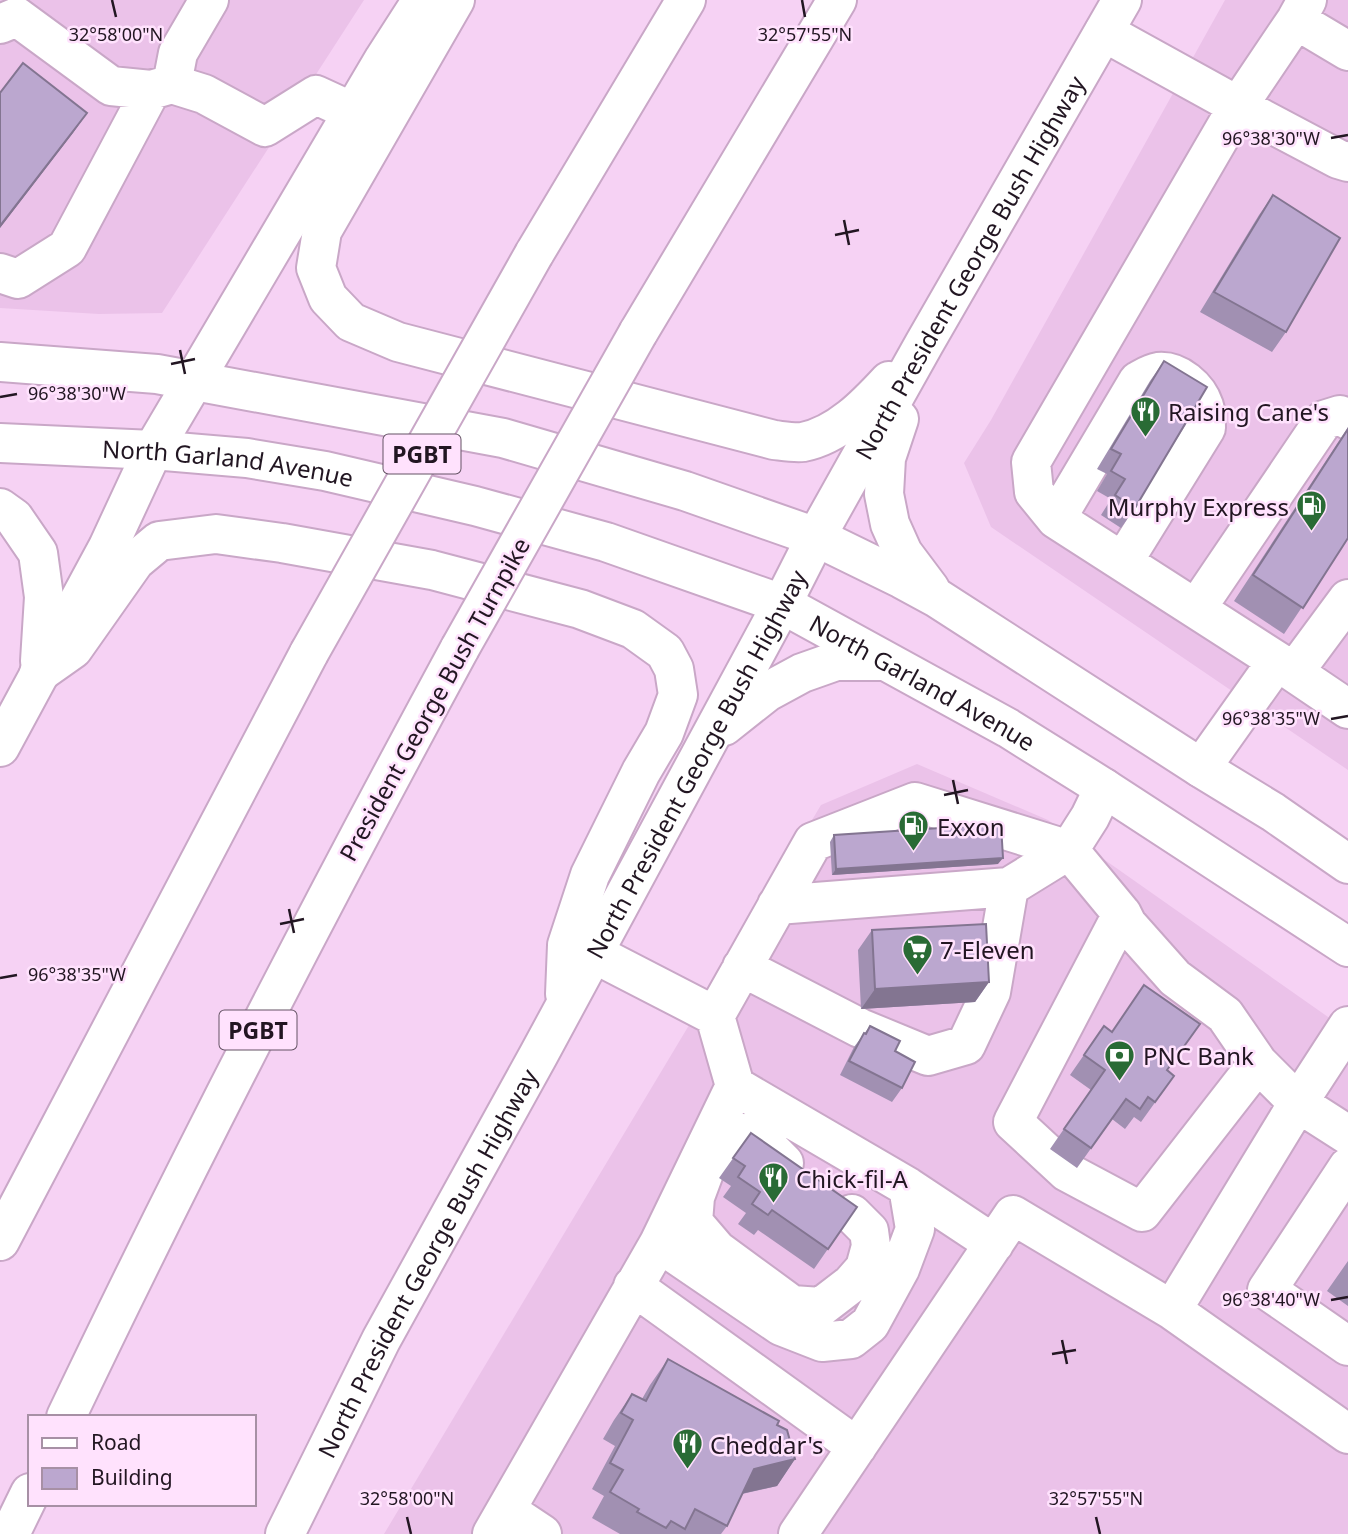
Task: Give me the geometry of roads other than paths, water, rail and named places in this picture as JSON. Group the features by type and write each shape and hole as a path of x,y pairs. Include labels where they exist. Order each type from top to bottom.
{"main road":[{"path":"0,273 18,279 67,248 209,0"},
{"path":"0,747 108,547 153,450 422,0"},
{"path":"455,0 322,230 316,268 328,298 351,322 398,342 774,440 802,442 837,429 874,398 924,344"},
{"name":"PGBT","path":"0,1241 309,653 534,254 686,0"},
{"name":"President George Bush Turnpike","path":"67,1415 198,1145 460,648 638,332 837,0"},
{"path":"1344,698 1286,667 1056,519 1034,492 1031,462 1238,106 1301,10 1348,51"},
{"path":"1113,16 1238,106 1348,162"},
{"name":"North President George Bush Highway","path":"285,1534 381,1340 564,1007 816,537 1113,16"},
{"path":"0,24 17,17 111,86 161,87 204,94 265,127 316,95 353,112"},
{"path":"924,344 886,458 884,494 890,524 902,554 937,598"},
{"path":"0,362 157,374 503,438 685,491 816,537 937,598 1273,812 1348,864"},
{"path":"1056,519 1139,381 1161,372 1176,375 1196,390 1205,407 1206,428 1123,562"},
{"path":"1196,609 1236,573 1315,455 1324,420 1340,415 1348,420"},
{"name":"North Garland Avenue","path":"0,443 153,450 247,458 325,471 475,506 606,542 782,604 1008,728 1348,947"},
{"path":"0,508 13,518 38,552 44,597 39,673"},
{"path":"39,673 73,649 135,561 159,541 216,534 432,570 580,609 633,629 665,652 674,669 678,695 664,733 641,772 590,875 567,945 564,1007"},
{"path":"1201,768 1286,667 1310,624 1338,593"},
{"path":"709,738 767,692 802,673 836,661 885,662"},
{"path":"777,905 1009,887 1069,850 1104,788"},
{"path":"775,1138 735,1086 715,1016 813,842 915,802 1069,850 1127,924 1175,978 1225,1015 1258,1063 1298,1103 1348,1135"},
{"path":"742,967 860,1028 928,1056 966,1045 991,992 1009,887"},
{"path":"1122,915 1013,1122 1068,1172 1142,1212 1258,1063"},
{"path":"593,953 715,1016"},
{"path":"1172,1310 1348,1026"},
{"path":"542,1534 499,1522 659,1243 735,1086"},
{"path":"852,1214 869,1231 871,1246 865,1268 852,1284 821,1307 792,1305 717,1250 693,1222 695,1196 708,1162 726,1139 744,1133 775,1138 908,1186 994,1244"},
{"path":"1348,1167 1266,1290 1348,1346"},
{"path":"659,1243 781,1326 822,1342 851,1339 870,1324 900,1269 915,1228 908,1186"},
{"path":"798,1534 1013,1214 1172,1310 1348,1434"},
{"path":"633,1286 857,1447"},
{"path":"10,1534 28,1497"}],"place":[{"name":"Raising Cane's","path":"1145,438"},
{"name":"Murphy Express","path":"1312,533"},
{"name":"Exxon","path":"914,853"},
{"name":"7-Eleven","path":"917,976"},
{"name":"PNC Bank","path":"1120,1082"},
{"name":"Chick-fil-A","path":"773,1205"},
{"name":"Cheddar's","path":"687,1471"}]}
